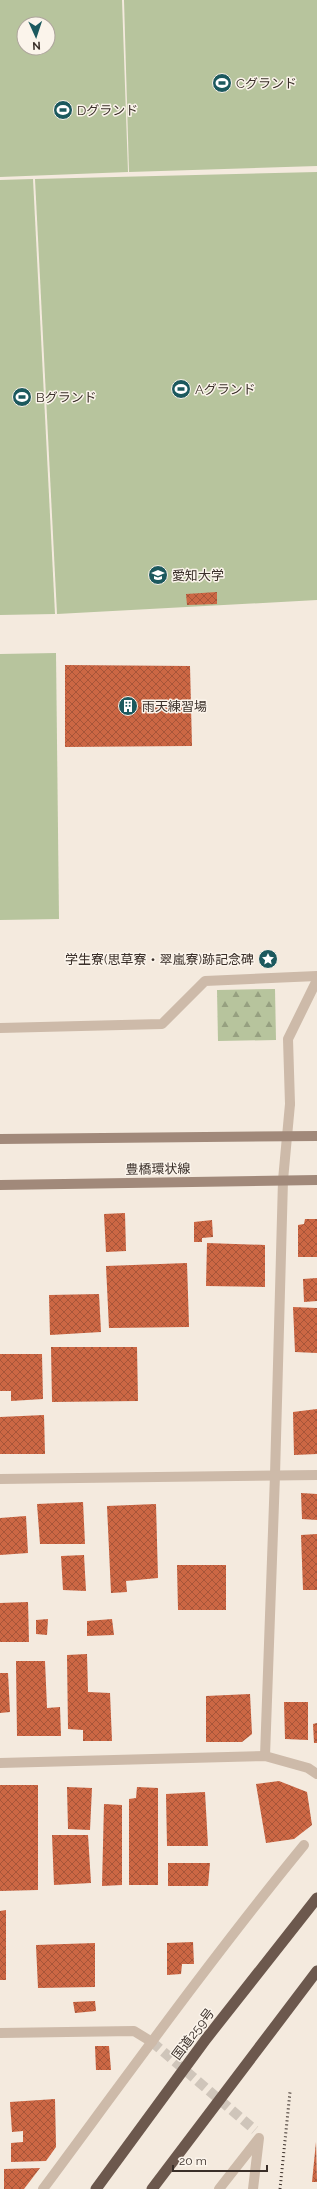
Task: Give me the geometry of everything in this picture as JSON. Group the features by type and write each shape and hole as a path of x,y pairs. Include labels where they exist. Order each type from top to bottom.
{"highway":[{"name":"国道259号","path":"96,2189 206,2039 317,1898"},
{"path":"152,2189 317,1971"}],"main road":[{"path":"0,1139 317,1136"},
{"name":"豊橋環状線","path":"0,1185 317,1180"}],"street":[{"path":"0,1028 162,1024 205,981 317,976"},
{"path":"265,1756 275,1476 283,1180 290,1104 288,1039 317,980"},
{"path":"0,1479 317,1475"},
{"path":"0,1763 265,1756 308,1768 317,1774"},
{"path":"43,2189 266,1890 304,1844"},
{"path":"0,2033 134,2031 152,2042"},
{"path":"219,2189 257,2134 252,2189"}],"green space":[{"name":"Dグランド","path":"0,0 122,0 128,172 0,177"},
{"name":"Cグランド","path":"124,0 317,0 317,166 129,172"},
{"name":"Aグランド","path":"317,172 317,600 57,614 35,179"},
{"name":"Bグランド","path":"33,179 55,614 0,615 0,180"},
{"path":"56,653 59,919 0,920 0,654"},
{"path":"275,989 276,1040 218,1041 217,990"}],"building":[{"path":"217,592 217,604 187,605 186,594"},
{"name":"雨天練習場","path":"65,665 190,666 192,746 65,747"},
{"path":"125,1213 126,1251 106,1252 104,1214"},
{"path":"305,1219 317,1219 317,1257 298,1257 298,1225 304,1224"},
{"path":"212,1220 213,1237 202,1238 202,1242 194,1242 194,1222"},
{"path":"207,1243 265,1245 265,1287 206,1286"},
{"path":"187,1263 189,1327 109,1328 106,1266"},
{"path":"317,1278 317,1301 304,1302 303,1279"},
{"path":"99,1294 101,1332 50,1335 49,1295"},
{"path":"293,1307 317,1308 317,1353 295,1352"},
{"path":"51,1347 137,1347 138,1401 52,1402"},
{"path":"0,1354 42,1354 43,1399 11,1401 11,1391 0,1391"},
{"path":"317,1409 317,1454 294,1455 293,1412"},
{"path":"44,1415 45,1454 0,1454 0,1417"},
{"path":"301,1493 317,1494 317,1520 302,1519"},
{"path":"83,1502 85,1544 40,1544 37,1504"},
{"path":"156,1504 158,1578 126,1581 127,1592 111,1593 107,1506"},
{"path":"26,1516 28,1553 0,1555 0,1518"},
{"path":"317,1534 317,1590 303,1590 301,1535"},
{"path":"84,1555 86,1591 63,1590 61,1556"},
{"path":"177,1565 226,1565 226,1610 178,1610"},
{"path":"28,1602 29,1642 0,1642 0,1603"},
{"path":"48,1619 47,1635 36,1634 36,1620"},
{"path":"112,1619 114,1635 87,1636 87,1621"},
{"path":"87,1654 88,1692 110,1693 112,1741 83,1741 83,1730 68,1729 67,1655"},
{"path":"16,1661 45,1661 47,1708 60,1707 61,1736 17,1736"},
{"path":"0,1673 8,1673 10,1712 0,1713"},
{"path":"250,1694 252,1734 242,1742 206,1742 206,1696"},
{"path":"284,1702 308,1702 308,1740 285,1739"},
{"path":"317,1723 317,1743 314,1743 313,1724"},
{"path":"279,1781 307,1792 312,1825 294,1839 266,1843 256,1784"},
{"path":"0,1785 38,1785 38,1890 0,1891"},
{"path":"67,1787 92,1788 90,1830 68,1829"},
{"path":"137,1787 158,1788 158,1885 129,1885 129,1799 136,1798"},
{"path":"205,1792 208,1846 167,1846 166,1794"},
{"path":"104,1804 122,1805 122,1885 102,1886"},
{"path":"52,1835 88,1835 91,1883 54,1885"},
{"path":"168,1863 210,1863 208,1886 168,1886"},
{"path":"6,1910 6,1980 0,1980 0,1911"},
{"path":"193,1942 194,1964 182,1964 181,1974 167,1975 167,1943"},
{"path":"95,1943 95,1987 38,1988 36,1945"},
{"path":"95,2001 96,2011 75,2013 73,2002"},
{"path":"95,2046 109,2046 111,2070 96,2070"},
{"path":"55,2099 56,2147 46,2161 11,2162 11,2143 23,2142 23,2131 12,2132 10,2102"},
{"path":"316,2142 317,2182 312,2182"},
{"path":"40,2168 24,2189 4,2189 4,2169"}],"tunnel":[{"path":"152,2042 255,2130"}],"railway":[{"path":"280,2189 290,2092"}],"place":[{"name":"Cグランド","path":"222,83"},
{"name":"Dグランド","path":"63,110"},
{"name":"Aグランド","path":"181,389"},
{"name":"Bグランド","path":"22,397"},
{"name":"愛知大学","path":"158,575"},
{"name":"雨天練習場","path":"128,706"},
{"name":"学生寮(思草寮・翠嵐寮)跡記念碑","path":"268,959"}]}
